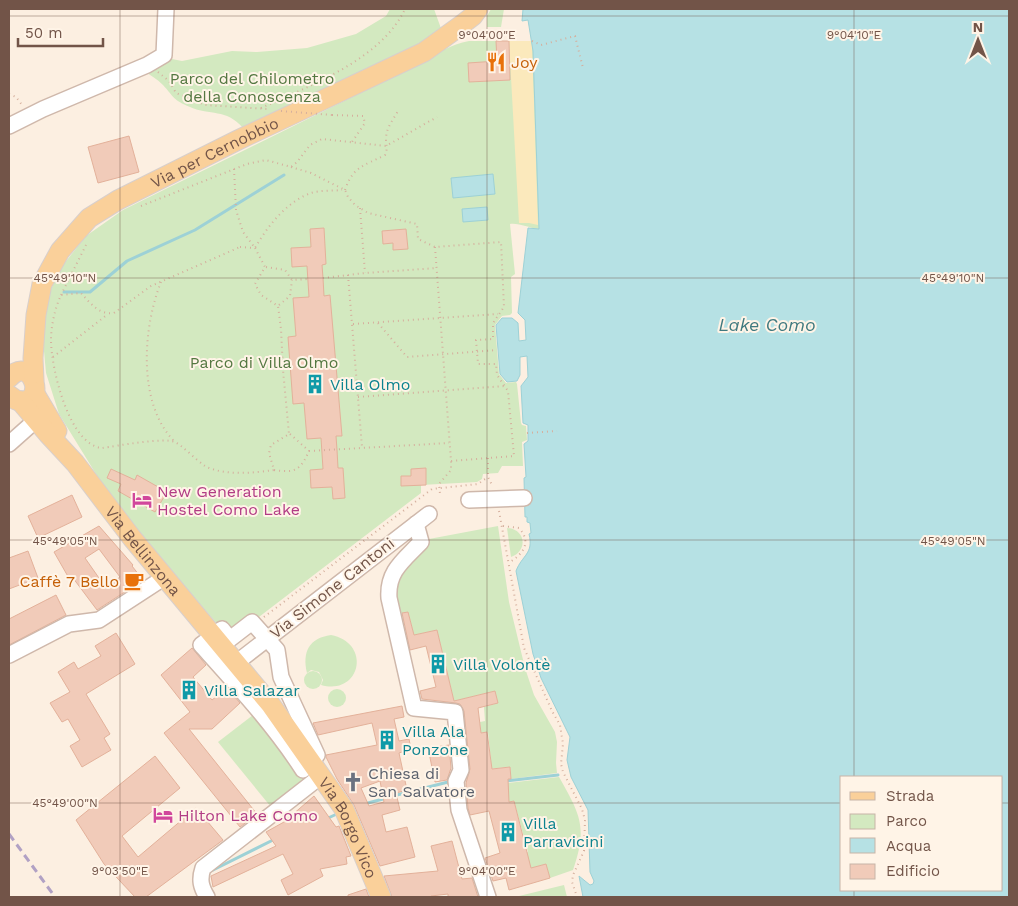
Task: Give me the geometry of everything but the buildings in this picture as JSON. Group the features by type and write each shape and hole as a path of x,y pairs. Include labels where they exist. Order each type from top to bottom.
{"main road":[{"name":"Via per Cernobbio","path":"20,395 35,331 42,284 60,251 89,218 118,200 230,144 424,52 473,16 478,9"},
{"name":"Via per Cernobbio","path":"11,376 35,331"},
{"path":"11,376 24,372 28,374 20,395"},
{"name":"Via Bellinzona","path":"20,395 36,420 236,663"},
{"name":"Via Bellinzona","path":"20,395 73,465"},
{"name":"Via Borgo Vico","path":"236,663 271,704 344,809 381,897"}],"street":[{"path":"9,126 149,63 164,54 164,16 166,9"},
{"path":"9,444 36,420"},
{"path":"469,500 524,498"},
{"name":"Via Simone Cantoni","path":"236,663 429,514"},
{"path":"416,524 421,542 392,575 389,582 389,598 414,708 455,712 461,770 456,781 459,810 488,897"},
{"path":"9,655 69,624 99,620 164,577"},
{"path":"207,897 201,885 200,877 203,868 316,769 317,754 281,677 277,650 252,622 230,639 222,629 201,645 287,744 304,770 316,769"}],"path":[{"path":"149,63 169,81 176,93 192,100 210,105 262,108 336,72 350,63 394,28 405,9"},
{"path":"532,41 541,45 575,36 583,68"},
{"path":"9,94 16,97 28,116"},
{"path":"301,118 318,109"},
{"path":"281,111 363,116 365,123 352,142"},
{"path":"345,190 349,178 358,168 385,155 388,150 386,137 388,127 398,111"},
{"path":"291,166 301,158 310,145 322,138 386,146 437,117"},
{"path":"134,209 234,169 266,160 311,173 345,190 348,197 368,213 417,224 418,239 435,247 501,242 504,307 493,323 493,339 476,340 478,364 496,364 497,376 508,391 514,456 451,461"},
{"path":"234,169 234,200 236,210 243,232 255,248 265,267"},
{"path":"255,248 264,232 278,216 294,203 311,193 345,190"},
{"path":"360,208 365,273"},
{"path":"89,238 57,303 51,338 52,357 59,391 79,433 95,448 162,440 175,442"},
{"path":"52,357 108,314 114,313 150,286 240,247 255,248"},
{"path":"435,247 451,461 451,470 439,484 440,494"},
{"path":"265,267 285,270 292,280 290,296 278,306"},
{"path":"265,267 255,284 261,295 278,306 282,329 283,370 290,434 308,451 450,443"},
{"path":"323,278 436,268"},
{"path":"348,275 362,448"},
{"path":"292,280 308,280"},
{"path":"161,282 155,297 150,323 147,362 149,388 156,414 165,432 206,466 221,472 296,470 302,465 308,451"},
{"path":"61,295 81,294 97,309 108,314"},
{"path":"352,324 498,314"},
{"path":"378,322 406,357 497,350"},
{"path":"358,397 505,386"},
{"path":"527,433 557,431"},
{"path":"274,470 269,453 271,445 290,434"},
{"path":"254,625 432,489 478,484 488,477 488,458"},
{"path":"499,517 524,648 560,724 563,744 561,764 563,772 582,809 585,820 584,852 573,875 572,882 577,897"},
{"path":"502,526 519,528 525,538 526,545 522,553 518,558 509,563"}],"green space":[{"name":"Parco del Chilometro della Conoscenza","path":"390,9 434,9 443,34 243,128 237,122 224,115 197,110 180,102 161,83 144,71 167,58 182,61 232,51 257,52 307,48 356,34 386,16"},
{"path":"491,9 504,9 501,27 487,27 487,16"},
{"name":"Parco di Villa Olmo","path":"469,41 532,41 539,229 510,224 515,274 511,277 512,313 502,316 495,325 499,374 506,383 516,382 521,423 526,426 527,440 522,442 523,466 502,466 498,473 483,474 482,479 477,482 421,485 421,493 230,639 147,542 104,487 59,414 46,373 43,340 46,302 59,270 86,236 123,210 456,44"},
{"path":"498,526 509,602 525,668 534,695 555,732 557,742 557,773 511,779 510,767 486,769 491,762 488,732 481,733 480,722 485,721 484,707 498,703 495,691 454,701 437,630 414,635 408,612 397,614 393,596 397,573 429,539"},
{"path":"507,528 518,532 522,541 520,550 511,557"},
{"path":"331,635 344,640 352,648 356,657 356,667 353,676 345,683 335,686 321,685 323,680 319,672 311,670 307,673 306,665 307,653 312,643 317,639"},
{"path":"313,671 319,674 322,680 319,686 313,689 307,686 304,680 307,674"},
{"path":"337,689 343,692 346,698 343,704 337,707 331,704 328,698 331,692"},
{"path":"253,715 305,780 271,807 218,742"},
{"path":"559,777 577,811 580,821 580,843 573,870 550,878 546,864 516,872 515,856 528,852 514,801 502,804 508,783"},
{"path":"564,885 567,897 515,897"}],"sand":[{"path":"509,41 532,41 538,225 519,223"}],"water":[{"name":"Lake Como","path":"523,9 1009,9 1009,897 583,897 579,876 590,885 594,881 590,872 588,810 571,777 567,760 570,737 541,678 533,654 516,571 529,550 529,534 531,533 530,523 527,522 527,517 525,517 524,478 526,477 524,444 528,441 528,425 523,423 521,386 528,377 527,356 520,357 520,375 517,381 507,382 500,374 496,325 502,318 512,318 518,323 519,341 526,340 525,320 518,313 528,228 539,229 533,51 528,20 522,21"},
{"path":"493,174 495,194 453,198 451,178"},
{"path":"487,207 488,220 463,222 462,209"}],"waterway":[{"path":"64,292 90,292 127,261 195,230 284,175"},
{"path":"505,781 558,775"},
{"path":"393,796 452,781"},
{"path":"364,804 387,798"},
{"path":"326,819 339,813"},
{"path":"213,870 275,839"}],"railway":[{"path":"9,834 55,897"}],"place":[{"name":"Joy","path":"496,62"},
{"name":"Villa Olmo","path":"315,384"},
{"name":"New Generation Hostel Como Lake","path":"142,500"},
{"name":"Caffè 7 Bello","path":"134,581"},
{"name":"Villa Volontè","path":"438,664"},
{"name":"Villa Salazar","path":"189,690"},
{"name":"Villa Ala Ponzone","path":"387,740"},
{"name":"Chiesa di San Salvatore","path":"353,782"},
{"name":"Hilton Lake Como","path":"163,815"},
{"name":"Villa Parravicini","path":"508,832"}]}
